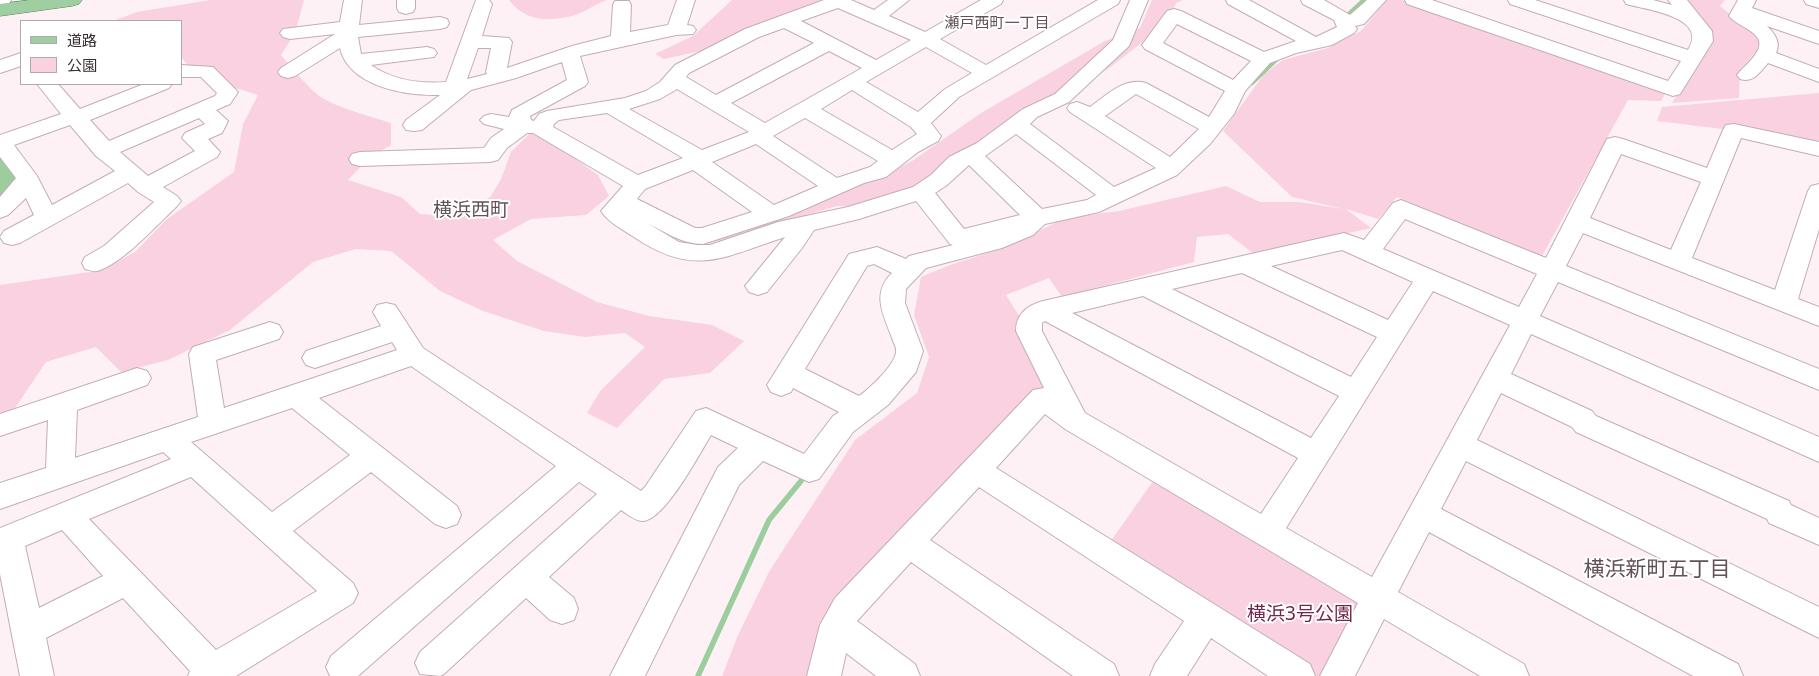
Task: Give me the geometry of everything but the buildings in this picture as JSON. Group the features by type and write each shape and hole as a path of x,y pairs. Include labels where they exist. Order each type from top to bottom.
{"main road":[{"path":"1,2 23,0"},
{"path":"0,10 72,0"}],"street":[{"path":"353,0 349,31 350,51 356,62 379,79 393,84 436,90 458,88 573,46 681,30 686,0"},
{"path":"875,17 900,0"},
{"path":"994,0 762,134 638,184 613,210 667,247 682,253 711,252 786,228 851,214 921,192 938,180 957,162 984,148 1014,123 1062,98 1122,42 1139,0"},
{"path":"919,122 952,92 1111,0"},
{"path":"1235,0 1313,44"},
{"path":"1310,0 1342,18 1357,20 1377,0"},
{"path":"1342,18 1354,0"},
{"path":"1414,0 1673,90 1703,41 1702,31 1677,0"},
{"path":"1517,0 1693,58"},
{"path":"1539,43 1574,0"},
{"path":"1634,0 1692,17"},
{"path":"1813,0 1819,2"},
{"path":"360,159 490,155 499,143 546,118 648,97 675,79 682,69 752,33 838,1 926,39 986,73"},
{"path":"414,126 458,88 470,42 483,4"},
{"path":"620,40 622,4"},
{"path":"1747,75 1770,46 1767,36 1756,26 1738,16 1744,5 1819,38"},
{"path":"1236,90 1152,45 1174,15 1263,59"},
{"path":"921,192 958,238 1082,207 1091,207 1172,168 1223,114 1236,90 1263,59 1291,48 1325,41 1347,30 1342,18"},
{"path":"786,21 877,68"},
{"path":"290,33 349,31 440,22"},
{"path":"288,72 349,31"},
{"path":"470,42 502,42 496,72"},
{"path":"716,103 829,43"},
{"path":"532,127 519,114 578,82 573,46"},
{"path":"356,62 427,53"},
{"path":"1764,55 1819,76"},
{"path":"0,67 20,59"},
{"path":"104,151 223,100 228,92 206,70 185,73"},
{"path":"675,79 716,103 836,187"},
{"path":"622,201 694,236 710,234 770,214 856,178 878,172 910,147 930,136 919,122 852,82"},
{"path":"52,85 75,117 104,151 137,180 169,201 113,252 94,262"},
{"path":"47,218 27,178 0,143 159,85"},
{"path":"1090,116 1132,87 1139,87 1212,127"},
{"path":"1062,98 1172,168"},
{"path":"609,106 698,160 770,214"},
{"path":"12,237 47,218 209,152 193,138 214,128 217,121 201,109"},
{"path":"806,109 894,161"},
{"path":"491,120 542,130 638,184"},
{"path":"1014,123 1113,197"},
{"path":"1678,262 1712,178 1734,130 1819,149"},
{"path":"1337,676 1577,222 1615,144 1712,178"},
{"path":"971,155 1037,218"},
{"path":"1,208 27,178"},
{"path":"1784,303 1819,191"},
{"path":"1368,252 1401,208 1819,380"},
{"path":"315,358 392,321 414,355 642,508 656,496 706,419 759,447 809,470 843,424 878,397 906,365 910,351 892,303 895,285 918,262 994,242 1025,229 1037,218"},
{"path":"1577,222 1819,317"},
{"path":"758,286 794,242 806,223"},
{"path":"1075,421 1029,331 1028,324 1031,318 1046,310 1344,241 1819,450"},
{"path":"862,410 785,379 858,260 877,255 908,271"},
{"path":"1245,264 1393,334"},
{"path":"1266,533 1428,279"},
{"path":"1146,287 1356,392"},
{"path":"1046,310 1316,454"},
{"path":"212,424 202,354 270,332"},
{"path":"0,496 414,355"},
{"path":"0,425 137,378"},
{"path":"1494,378 1582,419 1586,424 1735,490 1819,532"},
{"path":"295,396 446,515"},
{"path":"824,676 836,626 847,609 1043,398 1075,421 1512,676"},
{"path":"60,476 63,404"},
{"path":"76,525 209,674 342,593 168,439"},
{"path":"1460,445 1819,623"},
{"path":"622,675 728,476 759,447"},
{"path":"271,530 371,456"},
{"path":"37,676 5,546 195,462"},
{"path":"343,667 578,465"},
{"path":"976,470 1298,676"},
{"path":"432,663 619,493"},
{"path":"1423,514 1726,676"},
{"path":"909,542 1102,676"},
{"path":"526,577 562,609"},
{"path":"27,631 127,580"},
{"path":"1168,676 1206,617"},
{"path":"836,626 903,676"}],"green space":[{"path":"210,0 304,0 295,33 281,55 308,86 325,100 343,108 391,123 391,145 370,157 348,180 401,197 420,214 463,217 491,196 501,179 511,152 531,132 559,147 598,175 609,196 586,215 531,219 493,240 517,261 597,302 649,316 712,325 744,341 710,373 664,379 617,428 587,413 601,390 645,347 625,333 585,337 544,331 483,311 440,291 391,251 356,249 313,262 230,330 168,360 121,372 96,347 46,362 15,408 0,416 0,285 104,270 136,251 167,219 234,172 243,124 258,95 213,81 192,70 182,58 182,20 116,20 137,12"},
{"path":"509,0 607,0 572,16 545,19 529,16 515,7"},
{"path":"732,0 837,0 729,45 664,59 655,54 693,36"},
{"path":"1152,0 1183,0 1176,3 1167,23 1108,69 1053,98 911,193 870,207 837,206 704,245 814,199 870,182 912,161 981,113 1105,41 1140,28"},
{"path":"1387,0 1402,0 1666,92 1661,101 1628,100 1541,258 1397,197 1378,219 1346,209 1371,228 1254,254 1228,234 1197,237 1194,262 1062,297 1049,278 1006,295 1025,325 1051,381 885,549 809,676 722,676 738,635 770,570 855,440 917,393 929,357 914,315 921,277 950,265 1000,249 1066,218 1119,211 1226,186 1260,202 1299,202 1344,209 1292,197 1223,131 1264,74 1283,60 1328,48 1361,31"},
{"path":"1680,0 1725,0 1720,6 1760,39 1758,49 1740,70 1739,98 1672,103 1707,43"},
{"path":"1819,93 1819,141 1657,121 1662,107"},
{"name":"横浜3号公園","path":"1156,477 1363,599 1322,676 1311,676 1108,545"}],"waterway":[{"path":"1349,14 1364,0"},
{"path":"1252,83 1276,60"},
{"path":"0,161 13,179 13,187 0,201"},
{"path":"698,676 769,520 801,481"}],"district":[{"name":"瀬戸西町一丁目","path":"997,24"},
{"name":"横浜西町","path":"471,211"},
{"name":"横浜新町五丁目","path":"1657,570"}]}
